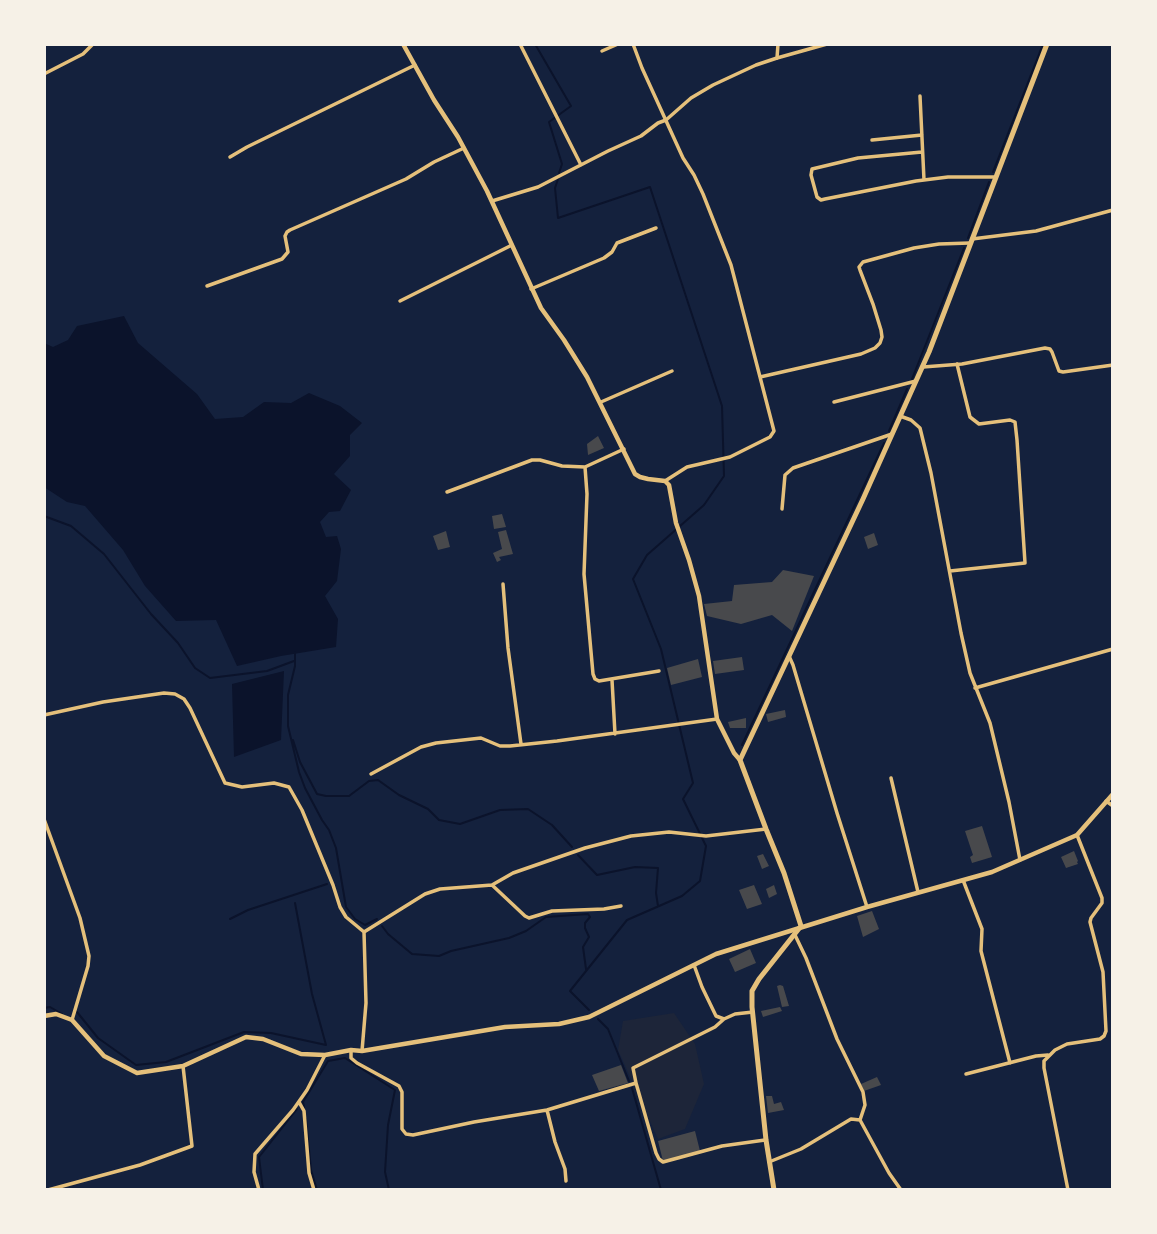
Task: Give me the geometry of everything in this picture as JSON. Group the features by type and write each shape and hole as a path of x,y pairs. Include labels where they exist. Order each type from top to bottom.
{"main road":[{"path":"403,44 464,148 492,201 531,289 601,402 635,474 665,481 670,489 676,523 699,597 717,719 740,760 785,873 801,926"},
{"path":"740,760 916,381 1047,44"},
{"path":"44,1016 56,1014 72,1020 104,1056 137,1073 183,1066 246,1037 264,1039 301,1054 325,1055 505,1027 559,1024 589,1017 716,954 801,926 992,872 1077,835 1113,794"},
{"path":"774,1190 766,1140 752,991 801,926"}],"street":[{"path":"44,74 83,54 93,44"},
{"path":"520,44 581,165"},
{"path":"602,51 618,44"},
{"path":"634,44 683,158 704,194 731,265 773,426 773,434 730,457 687,467 665,481"},
{"path":"777,58 778,44"},
{"path":"492,201 550,182 640,136 713,85 756,65 827,44"},
{"path":"230,157 415,65"},
{"path":"920,96 923,180"},
{"path":"872,140 922,135"},
{"path":"207,286 282,259 288,253 286,232 407,179 433,162 464,148"},
{"path":"922,152 858,158 815,168 811,171 817,197 821,200 923,180 966,176 995,177"},
{"path":"760,377 861,354 876,348 883,337 859,267 863,262 914,248 1036,231 1113,210"},
{"path":"531,289 604,258 612,252 617,243 656,229"},
{"path":"400,301 512,245"},
{"path":"922,367 957,364 1045,348 1052,352 1059,371 1113,365"},
{"path":"950,571 1025,563 1015,422 1010,420 979,424 970,417 957,364"},
{"path":"601,402 672,371"},
{"path":"834,402 916,381"},
{"path":"900,416 911,420 920,428 932,473 970,673 990,723 1020,860"},
{"path":"782,509 785,475 793,468 892,434"},
{"path":"447,492 533,460 585,467 624,449"},
{"path":"585,467 587,494 584,574 593,674 599,681 659,671"},
{"path":"503,584 508,648 521,744"},
{"path":"975,688 1113,649"},
{"path":"789,656 867,907"},
{"path":"612,680 615,734"},
{"path":"44,715 103,702 164,693 175,694 184,699 190,708 225,783 242,787 274,783 289,787 302,810 342,912 364,932 366,1003 362,1051"},
{"path":"371,774 421,747 436,743 481,738 500,746 615,734 717,719"},
{"path":"891,778 918,892"},
{"path":"1106,802 1113,806"},
{"path":"44,819 80,918 89,956 72,1020"},
{"path":"364,932 425,894 440,889 492,885 513,873 585,848 631,836 668,832 706,836 766,829"},
{"path":"1068,1190 1044,1060 1067,1044 1100,1039 1106,1031 1103,972 1090,922 1102,903 1102,898 1077,835"},
{"path":"962,880 982,929 981,951 1010,1063"},
{"path":"492,885 529,918 552,911 621,906"},
{"path":"795,935 837,1039 863,1093 865,1105 860,1120 901,1190"},
{"path":"694,965 716,1016 724,1019"},
{"path":"752,1012 735,1014 724,1019 715,1027 633,1068 656,1153 663,1162 722,1146 766,1140"},
{"path":"351,1050 351,1058 357,1063 399,1086 402,1092 402,1129 406,1134 413,1135 487,1119 547,1110 636,1083"},
{"path":"259,1190 254,1172 256,1154 299,1102 325,1055"},
{"path":"966,1074 1048,1055"},
{"path":"48,1190 140,1165 192,1146 183,1066"},
{"path":"299,1102 304,1111 309,1173 314,1190"},
{"path":"547,1110 565,1169 566,1181"},
{"path":"769,1161 801,1149 851,1119 860,1120"}],"shaded area":[{"path":"124,316 138,343 197,394 215,419 243,417 264,402 291,403 309,393 340,406 362,423 350,435 350,456 334,474 351,490 340,511 329,512 320,522 326,537 337,536 341,549 337,581 325,596 338,619 336,647 237,666 216,620 176,621 145,586 123,550 85,506 67,502 44,487 44,343 53,347 68,340 77,326"},
{"path":"284,671 281,740 234,757 232,684"},
{"path":"674,1013 695,1044 704,1084 685,1129 658,1139 618,1050 623,1021"}],"building":[{"path":"598,436 604,448 588,455 587,444"},
{"path":"502,514 506,527 494,529 492,516"},
{"path":"506,530 513,554 499,557 501,560 497,562 493,553 502,549 498,532"},
{"path":"446,531 450,547 438,550 433,536"},
{"path":"874,533 878,545 868,549 864,537"},
{"path":"783,570 814,576 792,631 772,615 741,624 707,616 704,604 732,601 734,585 772,582"},
{"path":"742,657 744,670 715,674 713,661"},
{"path":"698,659 702,677 671,685 667,668"},
{"path":"785,710 786,717 768,722 766,714"},
{"path":"746,718 746,728 730,728 728,722"},
{"path":"982,826 992,857 972,863 970,857 973,855 965,831"},
{"path":"1074,851 1078,864 1066,868 1061,857"},
{"path":"763,854 769,866 762,869 757,856"},
{"path":"754,885 762,904 747,909 739,890"},
{"path":"774,885 777,894 769,898 766,889"},
{"path":"872,911 879,929 863,937 857,916"},
{"path":"750,949 756,963 735,972 729,959"},
{"path":"777,986 783,986 789,1006 782,1007"},
{"path":"780,1007 782,1011 763,1017 761,1011"},
{"path":"621,1065 628,1083 599,1091 592,1075"},
{"path":"877,1077 881,1085 864,1091 861,1084"},
{"path":"766,1096 772,1096 774,1104 781,1102 784,1110 768,1113"},
{"path":"695,1131 700,1151 663,1161 658,1141"}],"waterway":[{"path":"535,44 571,106 549,122 562,164 559,173"},
{"path":"993,172 1043,44"},
{"path":"558,179 555,188 558,218 650,187 722,406 724,476 704,505 647,555 633,579 661,649 693,783 683,799 706,846 700,881 682,896 627,920 570,991 589,1010"},
{"path":"968,238 989,182"},
{"path":"912,379 964,248"},
{"path":"889,431 907,389"},
{"path":"742,745 884,443"},
{"path":"44,516 71,526 104,554 151,614 178,643 195,668 210,678 267,671 294,661"},
{"path":"295,652 295,666 288,695 288,726 299,772 336,848 346,907 355,919 365,925 377,919"},
{"path":"293,740 300,762 317,794 349,796 369,781 378,780 399,795 428,809 439,820 460,824 500,810 528,809 552,825 572,847"},
{"path":"578,855 597,875 635,867 658,868 658,906"},
{"path":"230,919 248,910 327,884"},
{"path":"77,1012 98,1038 136,1065 166,1062 244,1032 271,1033 326,1045 312,994 295,903"},
{"path":"382,926 412,954 439,956 509,938 526,931 546,917 588,914 590,917 585,928 589,937 583,947 586,969"},
{"path":"44,1008 50,1007 62,1014"},
{"path":"598,1019 608,1029 629,1081"},
{"path":"304,1107 303,1102 328,1061 345,1058 395,1090 388,1125 385,1172 389,1190"},
{"path":"632,1088 661,1190"},
{"path":"263,1190 259,1157 297,1109"},
{"path":"306,1119 311,1170 317,1190"}]}
